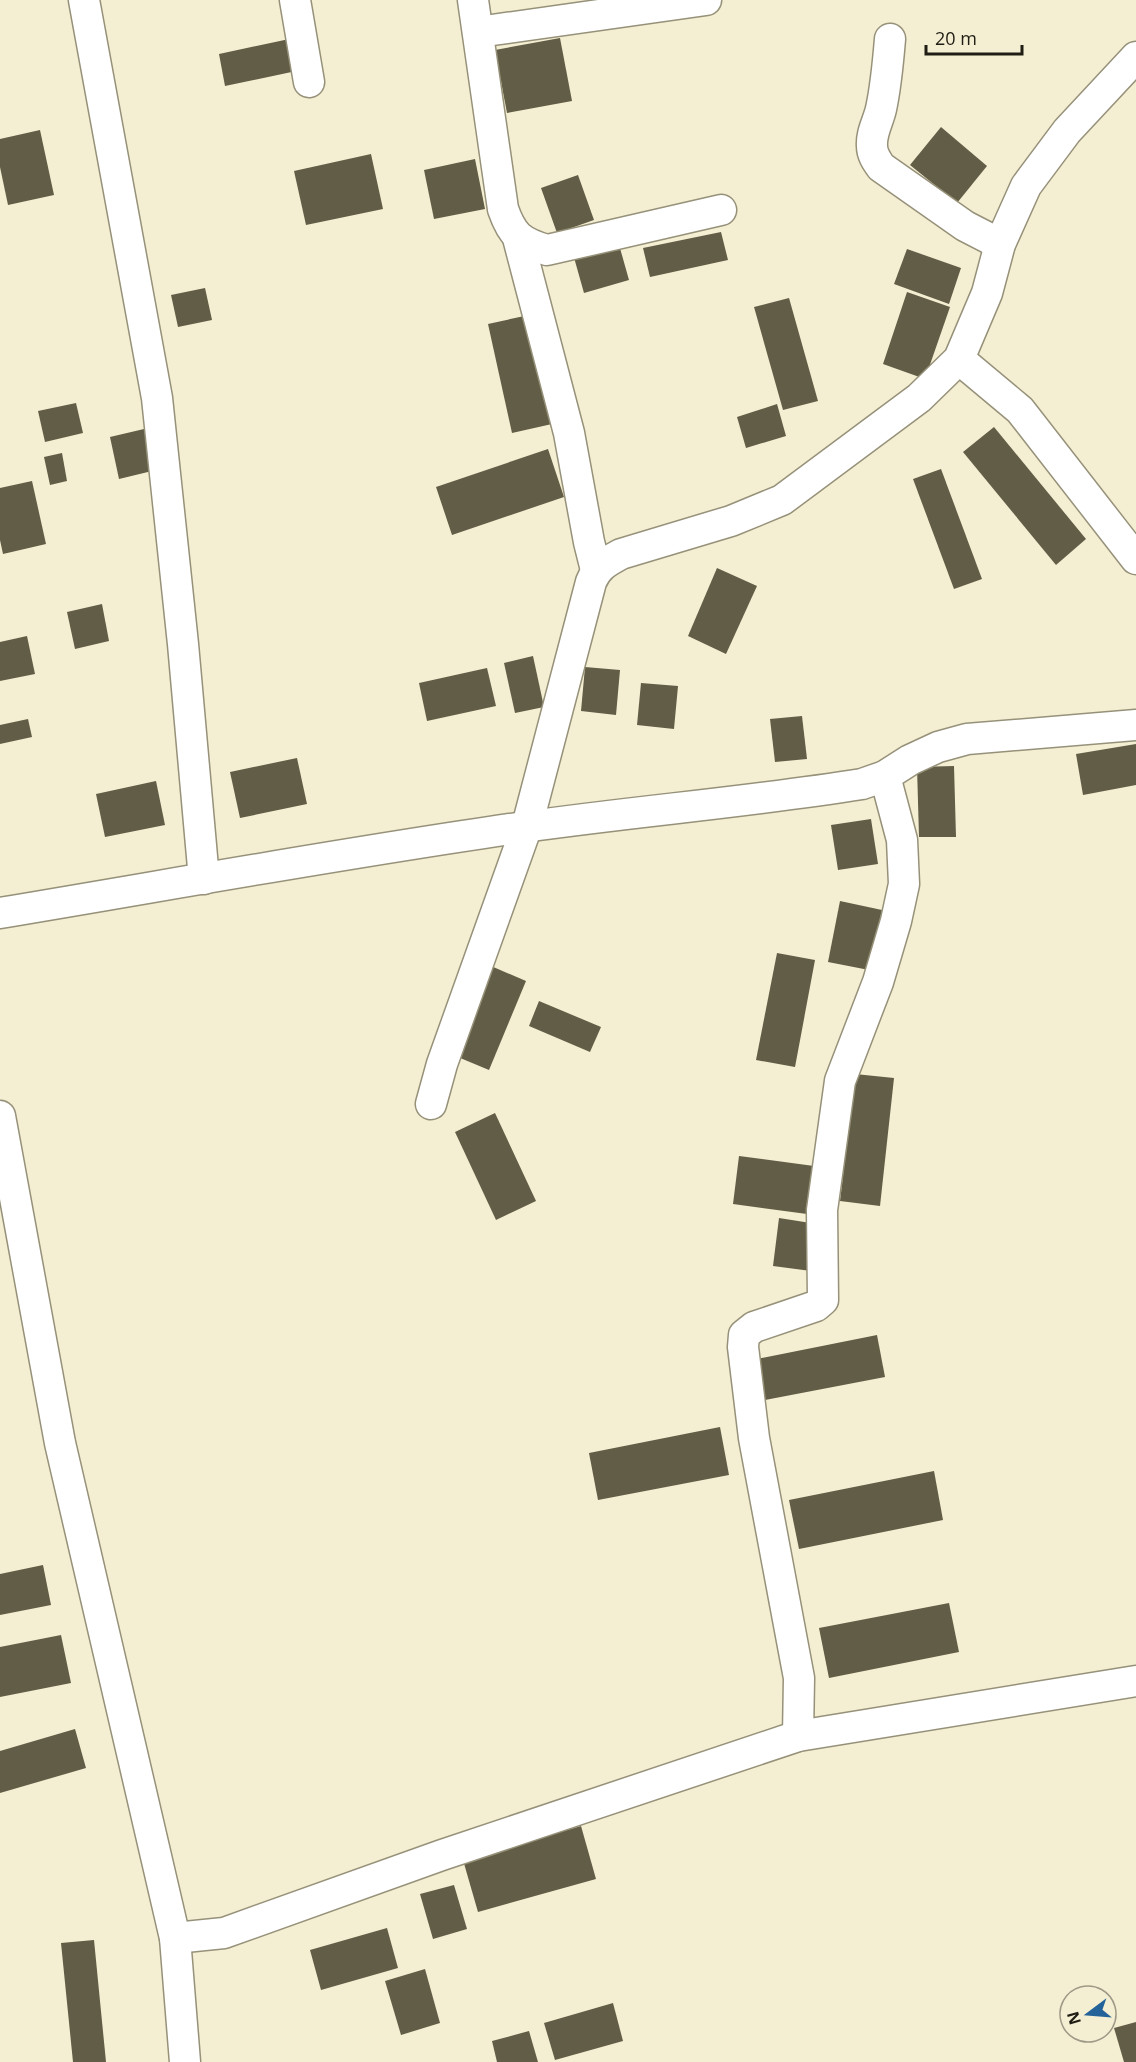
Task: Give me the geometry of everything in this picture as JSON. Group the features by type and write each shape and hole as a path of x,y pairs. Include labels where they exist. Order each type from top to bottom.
{"street":[{"path":"84,0 157,398 183,644 204,879"},
{"path":"295,0 309,82"},
{"path":"473,0 503,208 508,225 518,238 529,245 547,250 721,210"},
{"path":"478,32 706,0"},
{"path":"890,39 888,71 881,109 872,138 874,158 881,167 965,226 1000,244"},
{"path":"430,1104 527,826 596,570 606,561 621,554 731,521 782,500 919,398 959,359 987,293 1000,244 1026,186 1067,131 1136,57"},
{"path":"518,238 568,433 596,570"},
{"path":"959,359 1020,410 1136,559"},
{"path":"0,913 527,826 709,806 862,784 885,776 910,760 938,747 966,739 1136,725"},
{"path":"798,1736 799,1678 754,1438 743,1347 744,1335 754,1327 816,1306 823,1300 822,1209 840,1081 878,982 904,884 902,840 885,776"},
{"path":"0,1116 60,1443 175,1938 185,2062"},
{"path":"175,1938 224,1933 442,1856 798,1736 1136,1681"}],"building":[{"path":"294,38 301,70 225,86 219,54"},
{"path":"560,38 572,101 507,113 495,50"},
{"path":"941,127 987,166 957,203 910,165"},
{"path":"40,130 54,195 8,205 0,167 0,139"},
{"path":"371,154 383,209 306,225 294,171"},
{"path":"475,159 485,209 434,219 424,170"},
{"path":"578,175 594,220 557,233 541,188"},
{"path":"721,232 728,260 650,277 643,248"},
{"path":"618,241 629,280 584,293 573,254"},
{"path":"907,249 961,268 949,304 894,284"},
{"path":"205,288 212,320 178,327 171,295"},
{"path":"907,292 950,307 925,379 883,364"},
{"path":"789,298 818,401 783,410 754,307"},
{"path":"529,315 552,424 512,433 488,324"},
{"path":"76,403 83,433 45,442 38,411"},
{"path":"777,404 786,436 746,448 737,417"},
{"path":"994,427 1086,539 1056,565 963,452"},
{"path":"144,429 152,471 119,479 110,437"},
{"path":"548,449 564,497 452,535 436,487"},
{"path":"62,453 67,481 50,485 44,457"},
{"path":"941,469 982,579 954,589 913,479"},
{"path":"32,481 46,544 3,554 0,540 0,488"},
{"path":"717,568 757,586 726,654 688,636"},
{"path":"102,604 109,641 75,649 67,612"},
{"path":"27,636 35,674 0,681 0,642"},
{"path":"533,656 544,707 515,713 504,663"},
{"path":"585,667 620,670 616,715 581,711"},
{"path":"487,668 496,706 427,721 419,683"},
{"path":"641,683 678,686 674,729 637,725"},
{"path":"802,716 807,759 775,762 770,719"},
{"path":"28,719 32,737 0,744 0,725"},
{"path":"1136,744 1136,785 1083,795 1076,754"},
{"path":"297,758 307,804 240,818 230,772"},
{"path":"954,766 956,837 919,837 917,767"},
{"path":"156,781 165,825 105,837 96,794"},
{"path":"871,819 878,864 838,870 831,825"},
{"path":"840,901 882,910 869,970 828,962"},
{"path":"777,953 815,960 795,1067 756,1060"},
{"path":"491,966 526,981 489,1070 453,1055"},
{"path":"539,1001 601,1027 590,1052 529,1026"},
{"path":"855,1074 894,1078 880,1206 840,1201"},
{"path":"495,1113 536,1201 496,1220 455,1132"},
{"path":"739,1156 814,1166 807,1214 733,1204"},
{"path":"779,1218 817,1224 811,1271 773,1266"},
{"path":"877,1335 885,1377 765,1400 757,1359"},
{"path":"720,1427 729,1475 598,1500 589,1453"},
{"path":"934,1471 943,1520 799,1549 789,1500"},
{"path":"43,1565 51,1605 0,1615 0,1574"},
{"path":"949,1603 959,1652 829,1678 819,1628"},
{"path":"61,1635 71,1683 0,1697 0,1647"},
{"path":"75,1729 86,1768 0,1793 0,1751"},
{"path":"581,1826 596,1879 478,1912 463,1860"},
{"path":"454,1885 467,1929 433,1939 420,1894"},
{"path":"387,1928 398,1968 321,1990 310,1950"},
{"path":"94,1940 106,2062 73,2062 61,1943"},
{"path":"425,1969 440,2023 401,2035 385,1981"},
{"path":"613,2003 623,2041 555,2060 544,2023"},
{"path":"1136,2022 1136,2062 1124,2062 1118,2042 1118,2027"},
{"path":"529,2031 538,2062 497,2062 492,2041"}]}
